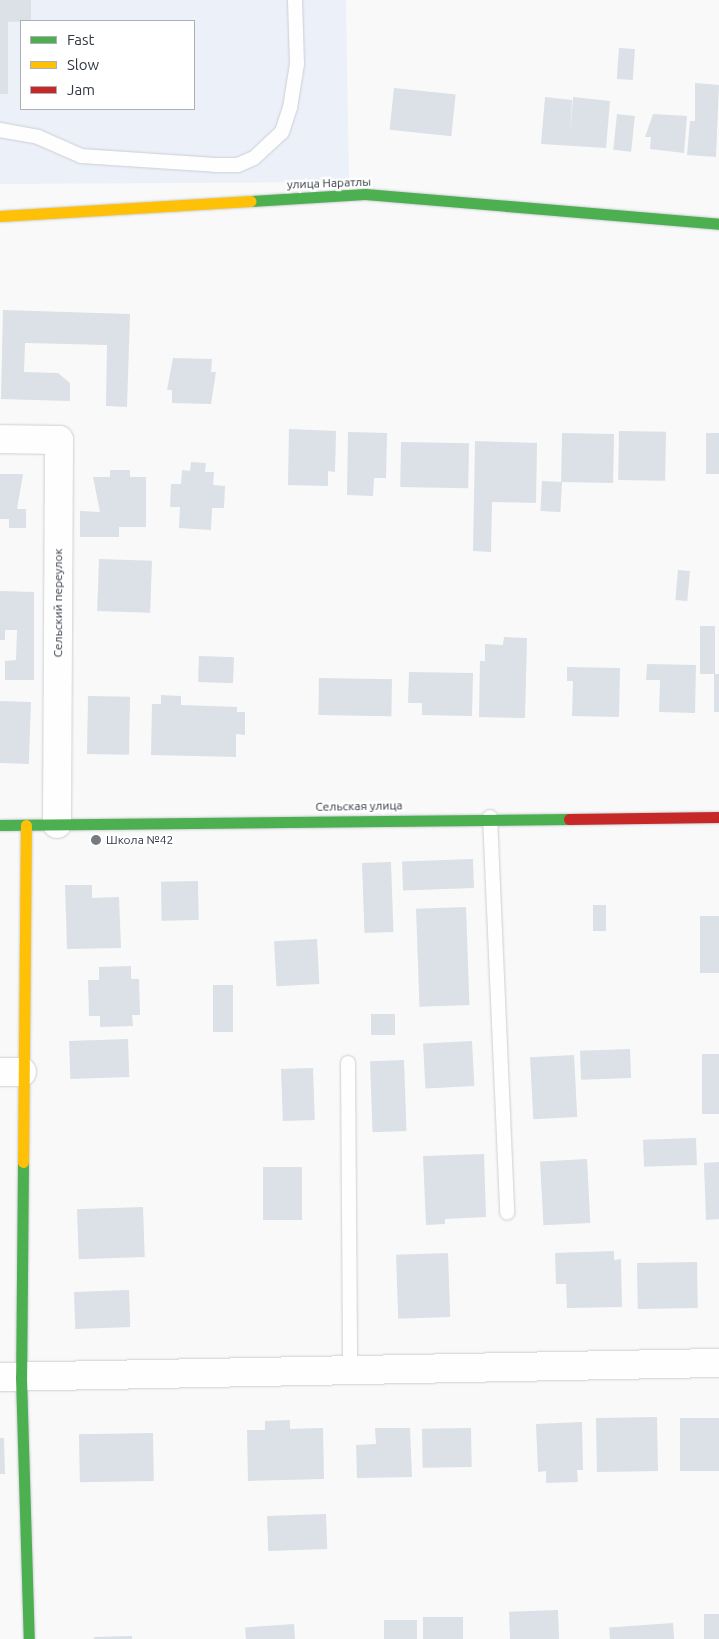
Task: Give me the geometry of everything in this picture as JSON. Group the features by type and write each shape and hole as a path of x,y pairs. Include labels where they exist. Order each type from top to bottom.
{"street":[{"name":"улица Наратлы","path":"0,216 365,194 719,224"},
{"name":"Сельский переулок","path":"0,439 59,440 57,824"},
{"name":"Сельская улица","path":"0,825 490,817 719,817"},
{"path":"26,825 11,1072 10,1377 29,1639"},
{"path":"10,1377 719,1363"}],"lane":[{"path":"0,130 38,137 82,156 223,165 254,158 282,132 290,108 297,64 294,0"},
{"path":"490,817 507,1213"},
{"path":"348,1063 350,1370"}],"shaded area":[{"path":"0,0 346,0 349,182 0,184"}],"building":[{"path":"0,0 31,0 31,20 8,22 8,94 0,94"},
{"path":"619,48 635,49 633,80 617,79"},
{"path":"695,83 719,85 716,157 687,155 690,121 695,121"},
{"path":"394,88 456,94 451,136 390,130"},
{"path":"545,97 572,100 570,135 573,97 610,101 606,148 541,144"},
{"path":"617,114 635,116 631,152 613,150"},
{"path":"653,114 687,116 684,153 650,149 651,137 645,137"},
{"path":"3,310 130,314 127,407 106,406 107,345 25,343 24,372 58,373 70,383 70,401 1,399"},
{"path":"173,358 212,359 211,372 216,372 211,404 172,403 172,390 167,390"},
{"path":"289,429 336,431 335,472 328,471 328,486 288,485"},
{"path":"619,431 666,432 665,481 618,480"},
{"path":"348,432 387,433 386,478 374,478 373,496 347,495"},
{"path":"562,433 614,434 613,483 561,482"},
{"path":"706,433 719,433 719,474 706,474"},
{"path":"475,441 537,443 536,503 492,502 491,552 473,551"},
{"path":"401,442 469,443 468,488 400,487"},
{"path":"191,462 206,463 205,472 214,472 213,485 225,486 224,508 212,508 211,530 179,528 180,507 170,507 171,484 181,484 182,470 190,471"},
{"path":"110,470 130,470 130,477 146,477 146,527 119,527 119,537 80,537 80,511 100,512 93,477 110,477"},
{"path":"0,474 23,474 17,509 26,509 26,528 9,528 9,519 0,519"},
{"path":"542,481 562,482 560,512 540,511"},
{"path":"99,559 152,561 150,613 97,611"},
{"path":"678,570 690,571 687,601 675,600"},
{"path":"0,591 34,592 34,680 5,680 5,661 16,660 17,630 5,630 5,640 0,640"},
{"path":"700,626 715,626 715,674 700,674"},
{"path":"504,637 527,638 525,718 479,717 480,661 485,661 485,644 503,645"},
{"path":"199,656 234,657 233,683 198,682"},
{"path":"647,664 696,665 695,713 659,712 660,680 646,680"},
{"path":"567,667 620,668 619,717 572,716 573,681 567,681"},
{"path":"409,672 473,673 472,716 422,715 422,703 408,703"},
{"path":"714,674 719,674 719,712 714,712"},
{"path":"319,678 392,679 391,716 318,715"},
{"path":"161,695 181,696 181,705 237,707 237,712 245,712 245,735 236,734 236,757 151,755 152,704 161,704"},
{"path":"88,696 130,697 129,755 87,754"},
{"path":"0,701 31,702 29,764 0,763"},
{"path":"473,859 474,888 403,890 402,861"},
{"path":"391,862 393,932 364,933 362,863"},
{"path":"198,881 199,920 162,921 161,882"},
{"path":"65,885 92,885 92,898 119,897 121,948 67,949"},
{"path":"593,905 606,905 606,931 593,931"},
{"path":"466,907 469,1005 419,1007 416,909"},
{"path":"700,916 719,916 719,973 700,973"},
{"path":"317,939 319,984 276,986 274,941"},
{"path":"131,966 131,979 139,979 140,1015 132,1015 133,1026 100,1027 100,1016 89,1016 88,980 99,980 99,967"},
{"path":"213,985 233,985 233,1032 213,1032"},
{"path":"371,1014 395,1014 395,1035 371,1035"},
{"path":"128,1039 129,1077 70,1079 69,1041"},
{"path":"472,1041 474,1086 425,1089 423,1044"},
{"path":"630,1049 631,1078 581,1080 580,1051"},
{"path":"702,1054 719,1054 719,1114 702,1114"},
{"path":"574,1055 577,1117 533,1119 530,1057"},
{"path":"404,1060 406,1131 372,1132 370,1061"},
{"path":"313,1068 315,1120 283,1121 281,1069"},
{"path":"696,1138 697,1165 644,1167 643,1140"},
{"path":"484,1154 486,1217 445,1219 445,1224 426,1225 423,1156"},
{"path":"587,1159 590,1223 543,1225 540,1161"},
{"path":"719,1162 719,1219 706,1220 704,1163"},
{"path":"263,1167 302,1167 302,1220 263,1220"},
{"path":"143,1207 145,1257 79,1259 77,1209"},
{"path":"614,1251 614,1260 621,1259 622,1307 567,1308 566,1284 556,1284 555,1253"},
{"path":"448,1253 450,1317 398,1319 396,1255"},
{"path":"697,1262 698,1308 638,1309 637,1263"},
{"path":"129,1290 130,1327 75,1329 74,1292"},
{"path":"657,1417 658,1471 597,1472 596,1418"},
{"path":"680,1418 719,1418 719,1471 680,1471"},
{"path":"290,1420 290,1429 323,1428 324,1479 248,1481 247,1430 265,1430 265,1421"},
{"path":"582,1422 583,1470 577,1470 578,1482 546,1483 546,1471 538,1472 536,1424"},
{"path":"375,1428 410,1428 412,1477 357,1478 356,1445 376,1444"},
{"path":"471,1428 472,1467 423,1468 422,1429"},
{"path":"153,1433 154,1481 80,1482 79,1434"},
{"path":"0,1438 4,1438 5,1474 0,1474"},
{"path":"326,1514 327,1549 268,1551 267,1516"},
{"path":"558,1610 559,1639 510,1639 509,1612"},
{"path":"704,1614 719,1614 719,1639 704,1639"},
{"path":"423,1617 463,1617 463,1639 423,1639"},
{"path":"384,1620 417,1620 417,1639 384,1639"},
{"path":"673,1623 674,1639 610,1639 609,1627"},
{"path":"294,1624 295,1639 246,1639 245,1627"},
{"path":"132,1636 132,1639 94,1639 94,1637"}],"traffic: fast":[{"path":"251,201 365,194 719,224"},
{"path":"0,825 569,819"},
{"path":"23,1162 21,1377 29,1639"}],"traffic: slow":[{"path":"0,216 251,201"},
{"path":"23,1162 26,825"}],"traffic: jam":[{"path":"569,819 719,817"}],"place":[{"name":"Школа №42","path":"96,840"}]}
